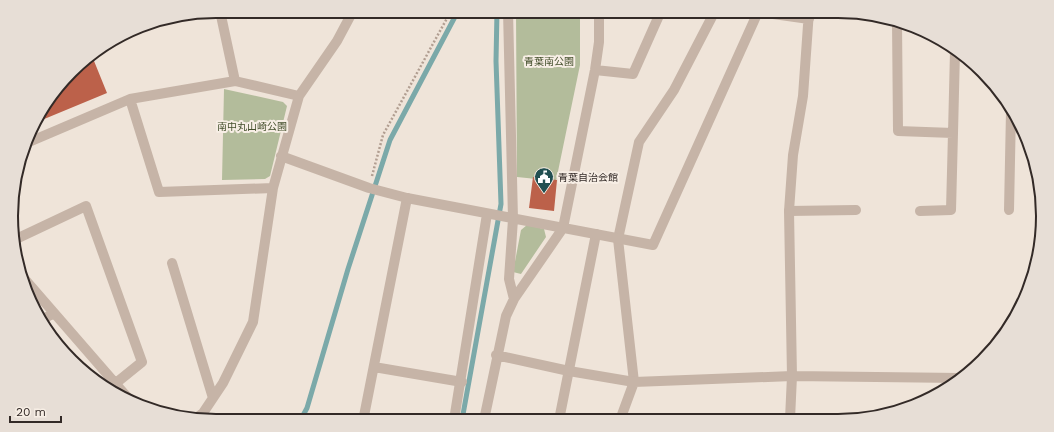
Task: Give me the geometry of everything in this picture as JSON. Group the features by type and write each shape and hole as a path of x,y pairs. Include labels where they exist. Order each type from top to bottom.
{"street":[{"path":"221,18 235,82"},
{"path":"202,414 223,383 253,322 273,188 299,96 337,41 349,18"},
{"path":"508,18 510,218 509,279 514,299"},
{"path":"485,414 496,355 506,316 514,299 563,228 600,42 599,18"},
{"path":"595,70 633,74 658,18"},
{"path":"622,414 634,382 618,238 638,142 674,90 711,18"},
{"path":"281,156 369,188 407,198 653,245 755,18"},
{"path":"790,414 792,376 789,210 793,155 803,96 809,18"},
{"path":"897,27 898,131 953,133"},
{"path":"920,211 951,210 955,56"},
{"path":"33,140 130,99 235,82 299,96"},
{"path":"130,99 160,192 273,188"},
{"path":"1009,210 1011,120"},
{"path":"364,414 407,198"},
{"path":"19,237 86,206 142,362 116,383"},
{"path":"789,210 856,210"},
{"path":"455,414 490,214"},
{"path":"560,414 596,234"},
{"path":"172,263 213,398"},
{"path":"31,287 121,390"},
{"path":"46,317 54,313"},
{"path":"496,355 569,371 634,382 792,376 952,378"},
{"path":"374,367 462,382"}],"path":[{"path":"369,188 383,135 447,18"}],"green space":[{"name":"青葉南公園","path":"516,18 580,18 580,65 556,181 517,177"},
{"name":"南中丸山崎公園","path":"224,89 283,102 287,106 270,176 265,179 222,180"},
{"path":"527,225 544,229 546,237 521,274 513,272 521,230"}],"building":[{"path":"94,60 107,93 44,119 51,106 67,85"},
{"path":"533,177 557,180 554,211 529,208"}],"waterway":[{"path":"304,414 307,408 348,269 390,140 454,18"},
{"path":"463,414 501,204 496,61 497,18"}],"place":[{"name":"青葉自治会館","path":"544,194"}]}
